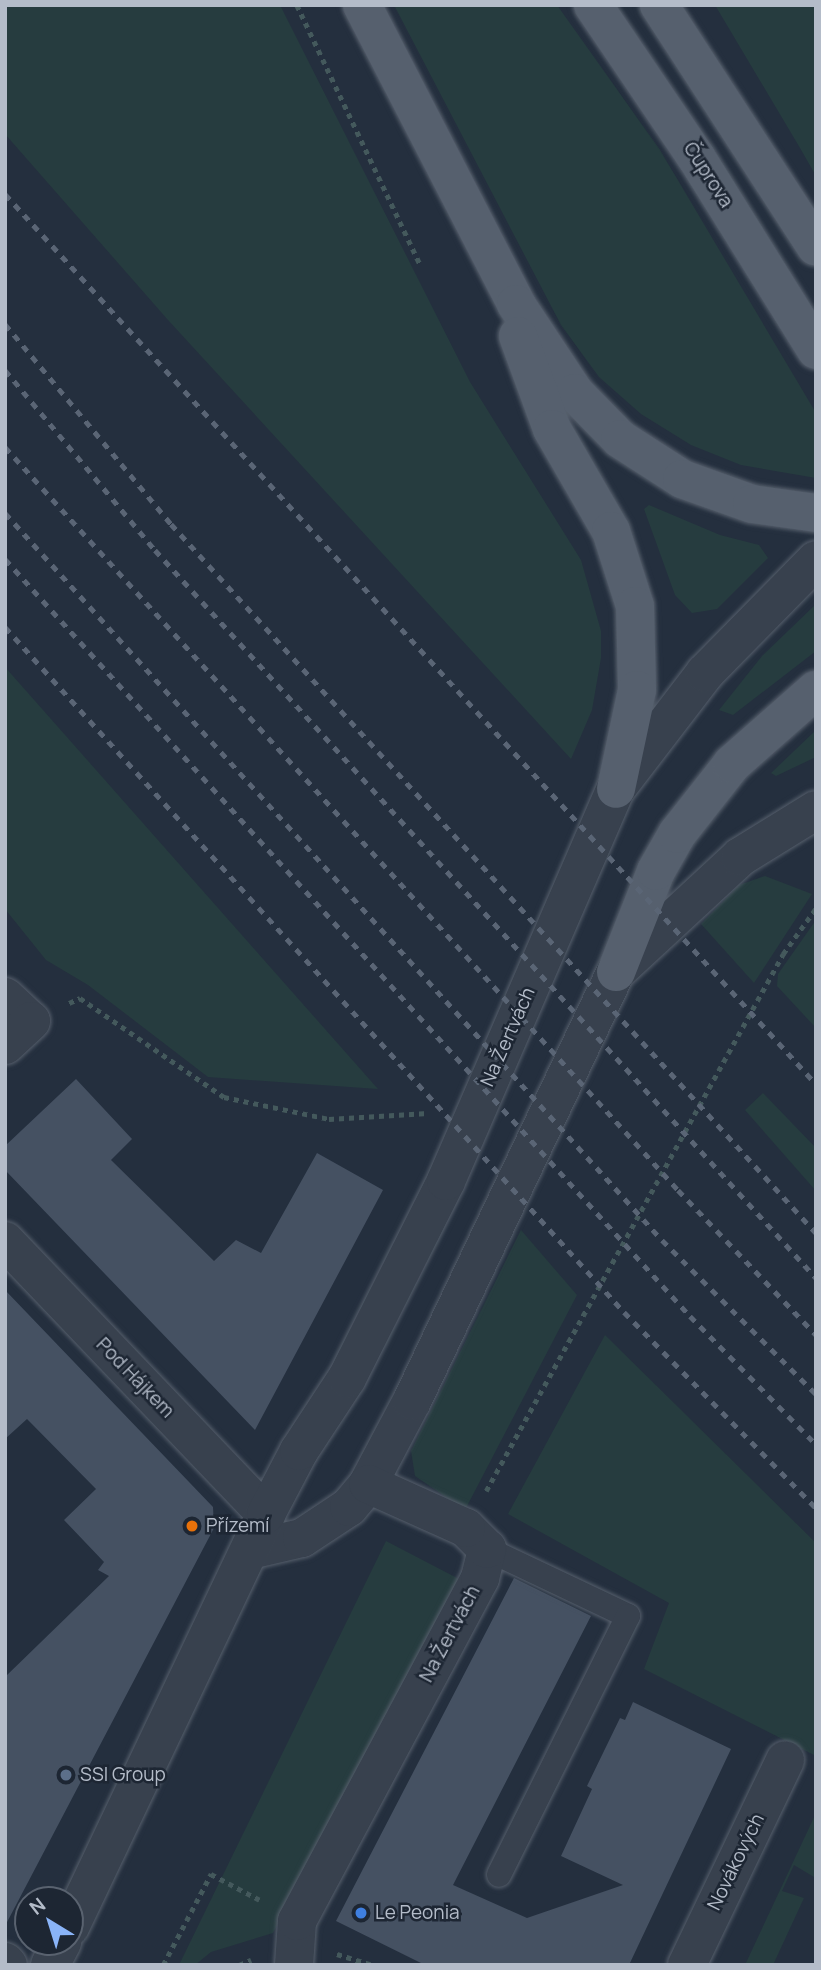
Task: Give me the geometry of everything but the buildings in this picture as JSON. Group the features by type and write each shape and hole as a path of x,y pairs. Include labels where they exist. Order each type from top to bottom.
{"main road":[{"path":"362,5 494,261 551,362 620,439 648,460 710,491 752,503 816,513"},
{"name":"Čuprova","path":"593,5 747,237 816,350"},
{"path":"659,5 816,247"},
{"path":"494,261 539,400 611,531 635,606 637,690 616,789"},
{"path":"616,972 656,871 677,834 732,764 816,690"}],"street":[{"name":"Na Žertvách","path":"84,1898 266,1514 299,1451 347,1378 446,1181 616,789 705,673 816,561"},
{"path":"250,1550 302,1538 349,1507 368,1484 412,1401 616,972 710,882 810,824"},
{"name":"Pod Hájkem","path":"5,1241 266,1514"},
{"path":"368,1484 476,1539"},
{"name":"Na Žertvách","path":"294,1965 297,1921 480,1578 476,1539"},
{"name":"Novákových","path":"687,1965 785,1760"}],"lane":[{"path":"476,1539 628,1616 499,1875"}],"path":[{"path":"297,5 421,264"},
{"path":"476,1539 783,954 816,908"},
{"path":"14,1021 80,998 224,1097 329,1119 429,1112"},
{"path":"163,1965 211,1874 297,1921"}],"green space":[{"path":"5,5 280,5 470,382 581,560 601,631 601,658 592,710 571,759 168,320 5,134"},
{"path":"394,5 557,5 660,150 816,413 816,478 741,465 691,445 641,414 599,377 561,325"},
{"path":"715,5 816,5 816,176 800,148"},
{"path":"649,505 720,535 759,545 768,558 717,609 692,613 675,595 644,509"},
{"path":"816,604 816,651 733,715 719,710 762,656"},
{"path":"5,667 378,1089 208,1077 88,985 46,960 5,909"},
{"path":"816,730 816,757 776,776 771,773"},
{"path":"765,876 812,894 754,983 701,924 739,885"},
{"path":"816,920 816,1028 777,986 778,974"},
{"path":"763,1093 816,1148 816,1191 745,1110"},
{"path":"521,1230 577,1295 465,1510 415,1476 411,1451"},
{"path":"605,1335 816,1543 816,1756 644,1669 669,1603 508,1514"},
{"path":"386,1541 459,1579 273,1933 211,1952 195,1965 179,1965"},
{"path":"816,1813 816,1873 814,1877 794,1865 782,1891 804,1898 773,1965 745,1965"}],"railway":[{"path":"5,194 816,1084"},
{"path":"5,324 171,524 816,1233"},
{"path":"5,370 155,550 816,1278"},
{"path":"5,447 678,1190 816,1335"},
{"path":"5,513 662,1240 816,1394"},
{"path":"5,559 690,1316 816,1444"},
{"path":"5,627 624,1312 816,1508"}],"place":[{"name":"Přízemí","path":"192,1526"},
{"name":"SSI Group","path":"66,1775"},
{"name":"Le Peonia","path":"361,1913"}]}
